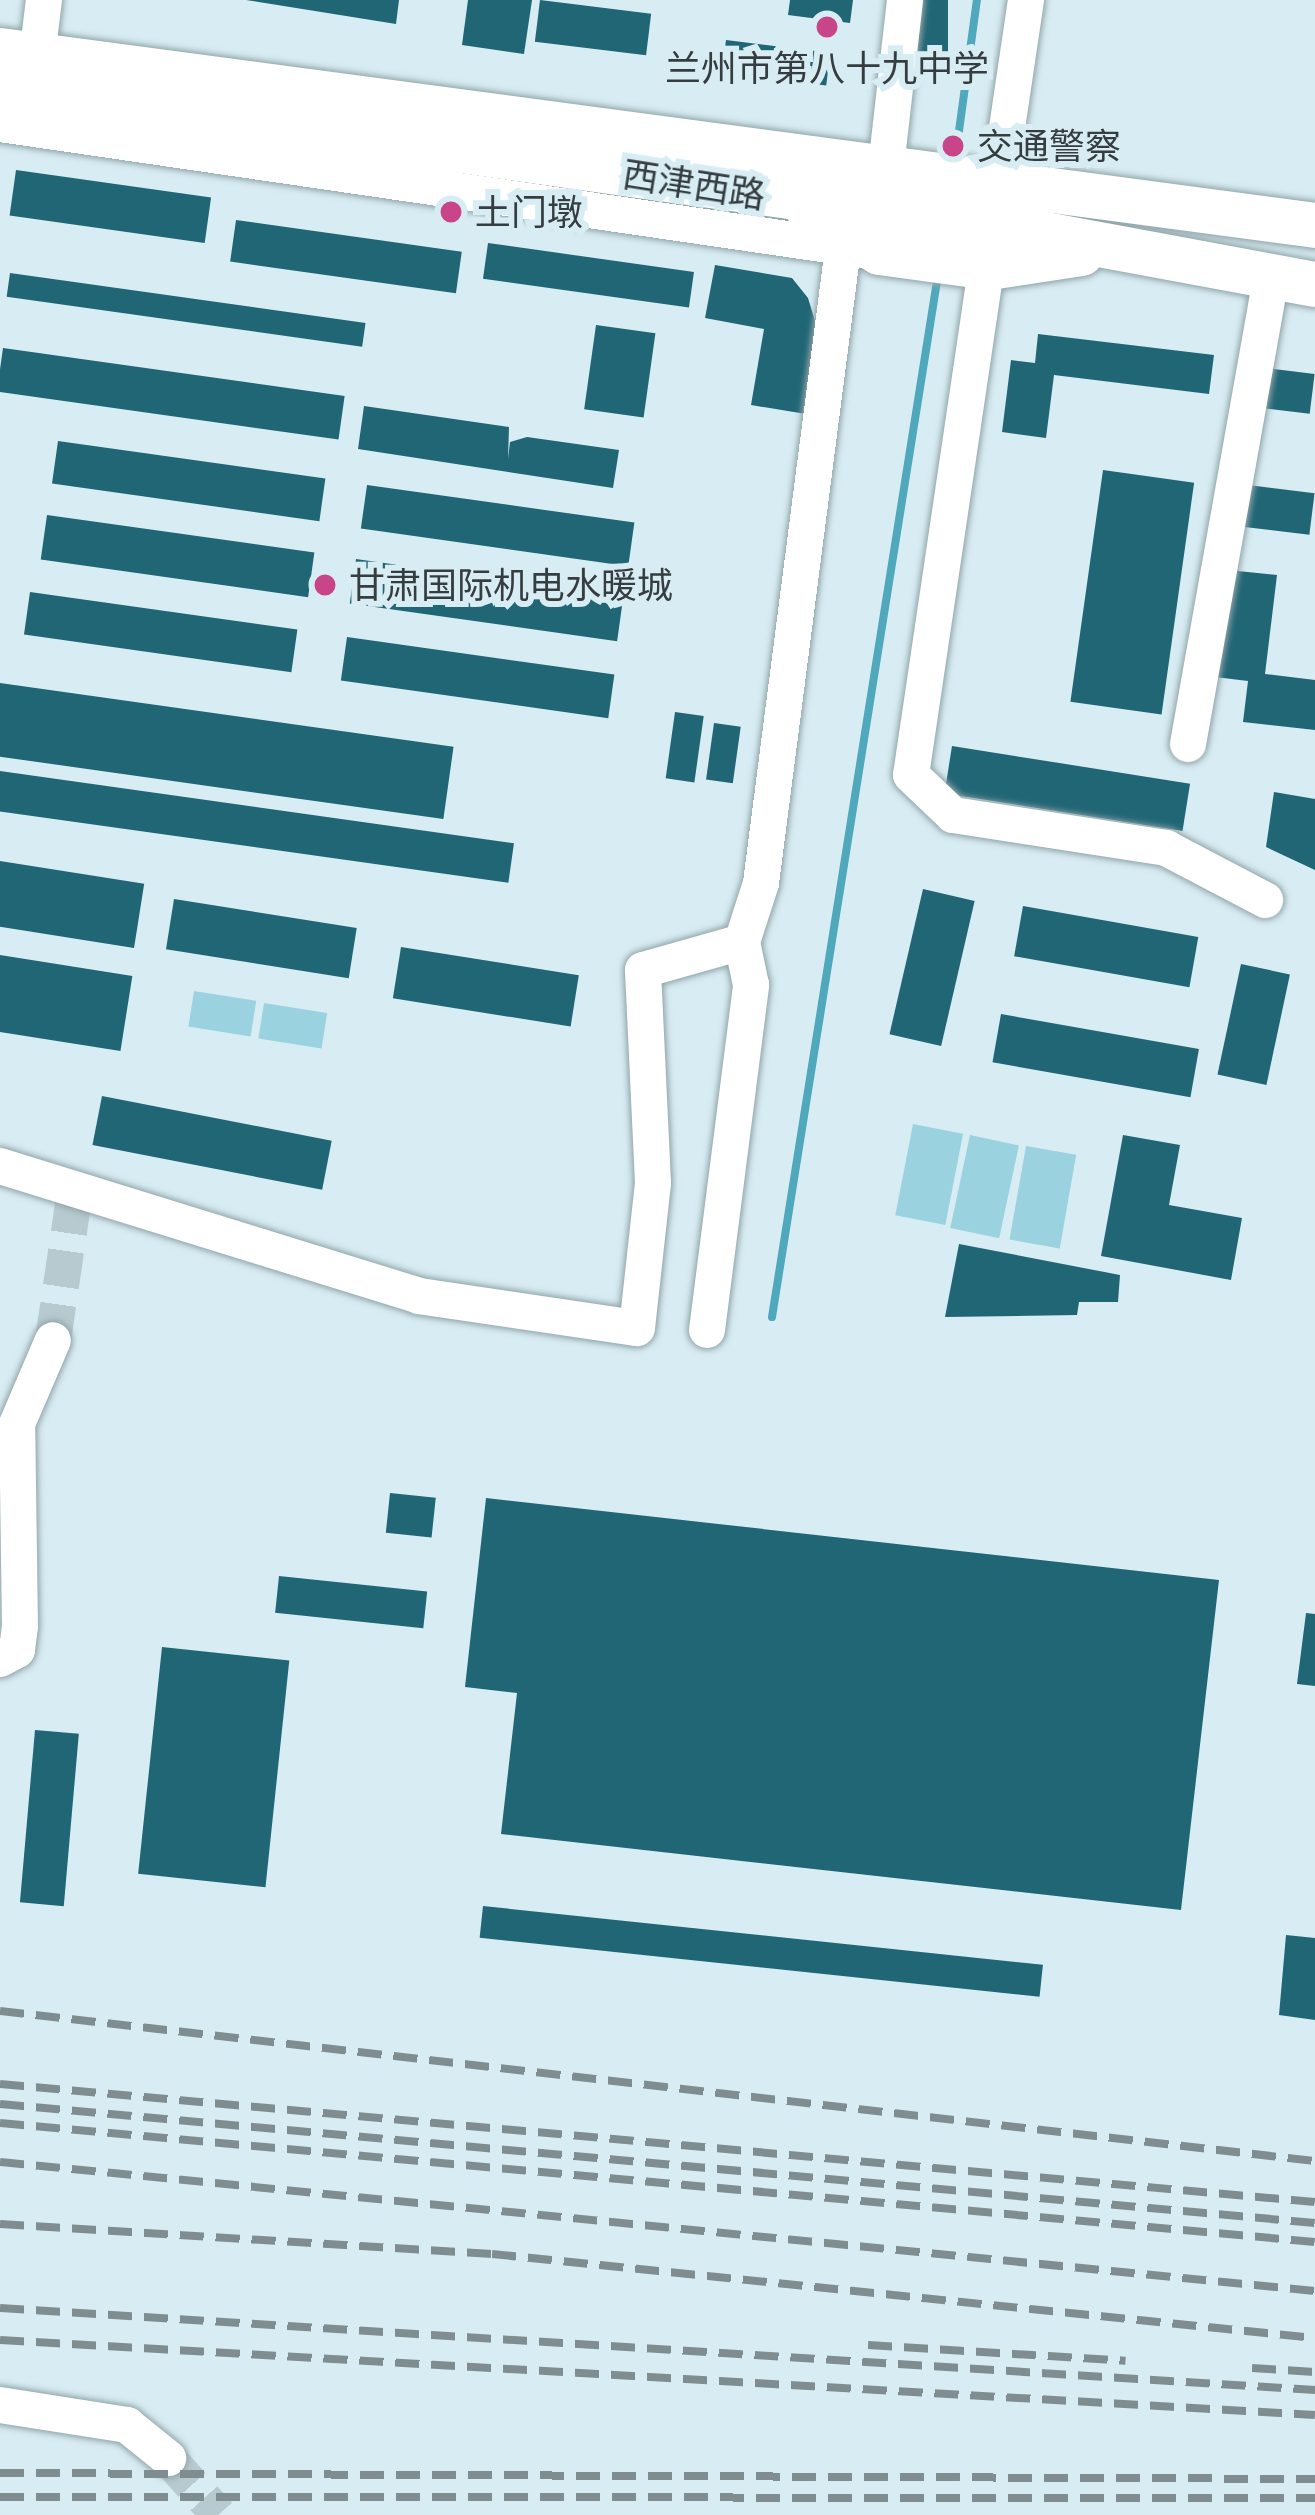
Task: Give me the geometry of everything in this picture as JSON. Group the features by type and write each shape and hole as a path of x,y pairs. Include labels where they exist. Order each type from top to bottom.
{"main road":[{"name":"西津西路","path":"18,53 899,168 975,228 1315,225"},
{"name":"西津西路","path":"0,86 912,214 1293,280"},
{"path":"794,201 861,250 975,228"}],"street":[{"path":"18,53 44,0"},
{"path":"899,168 905,0"},
{"path":"1026,0 975,228 911,775 953,815 1166,848 1265,900"},
{"path":"0,124 861,250 777,808 742,942 751,985 707,1330"},
{"path":"1188,744 1293,280"},
{"path":"0,1166 74,1198 419,1296 637,1328 653,1183 644,970 742,942"},
{"path":"0,1659 17,1650 20,1627 17,1424 53,1340"},
{"path":"0,2405 127,2425 168,2458"}],"shaded area":[{"path":"194,991 256,1001 251,1036 188,1027"},
{"path":"264,1003 327,1013 322,1049 258,1039"},
{"path":"913,1124 963,1134 945,1225 895,1215"},
{"path":"970,1135 1019,1145 999,1238 950,1228"},
{"path":"1026,1146 1076,1155 1060,1248 1010,1240"}],"building":[{"path":"246,0 399,0 396,24"},
{"path":"468,0 532,0 524,54 462,45"},
{"path":"540,0 651,14 646,55 535,42"},
{"path":"790,0 853,0 850,23 788,15"},
{"path":"916,0 948,0 948,77 916,77"},
{"path":"726,40 830,53 826,86 722,73"},
{"path":"16,170 211,197 205,243 10,216"},
{"path":"236,220 462,252 456,293 230,262"},
{"path":"488,243 694,272 689,308 483,279"},
{"path":"715,265 792,278 808,298 820,337 806,414 751,405 764,329 705,318"},
{"path":"10,273 366,323 362,347 7,297"},
{"path":"596,325 655,333 644,418 584,409"},
{"path":"1038,334 1214,355 1209,394 1054,375 1046,438 1002,432 1011,360 1035,363"},
{"path":"3,348 345,396 339,440 0,392"},
{"path":"1257,367 1315,374 1310,414 1252,407"},
{"path":"364,406 509,427 508,459 510,442 527,437 619,450 613,488 358,449"},
{"path":"58,441 325,479 319,521 52,484"},
{"path":"1103,470 1194,483 1162,715 1070,702"},
{"path":"367,485 634,523 628,566 361,529"},
{"path":"1248,485 1315,493 1309,535 1243,527"},
{"path":"47,515 314,553 308,597 41,560"},
{"path":"356,559 623,597 617,641 350,604"},
{"path":"1228,570 1277,575 1265,674 1315,680 1315,730 1243,722 1248,681 1215,677"},
{"path":"30,592 297,630 291,672 24,635"},
{"path":"347,637 614,675 608,718 341,681"},
{"path":"0,683 454,747 443,819 0,757"},
{"path":"675,712 704,716 694,782 666,778"},
{"path":"714,723 741,727 733,783 706,779"},
{"path":"952,746 1190,784 1183,831 944,793"},
{"path":"0,771 514,843 508,883 0,811"},
{"path":"1274,792 1315,799 1315,870 1266,847"},
{"path":"0,861 144,884 134,948 0,927"},
{"path":"923,889 975,901 941,1046 889,1034"},
{"path":"174,899 357,928 349,978 166,949"},
{"path":"1023,906 1198,937 1189,987 1014,956"},
{"path":"401,947 579,975 571,1027 393,998"},
{"path":"0,955 132,976 120,1051 0,1032"},
{"path":"1241,964 1290,974 1266,1085 1218,1075"},
{"path":"1001,1014 1199,1049 1190,1097 992,1062"},
{"path":"102,1096 332,1141 322,1190 92,1145"},
{"path":"1123,1135 1180,1145 1169,1205 1242,1218 1231,1280 1101,1256"},
{"path":"959,1244 1120,1275 1118,1302 1079,1302 1077,1315 945,1317"},
{"path":"390,1493 436,1498 432,1538 386,1533"},
{"path":"486,1498 1219,1580 1181,1910 501,1834 517,1693 465,1687"},
{"path":"279,1576 427,1592 423,1628 275,1613"},
{"path":"1306,1613 1315,1614 1315,1686 1297,1684"},
{"path":"162,1647 289,1660 265,1887 138,1874"},
{"path":"35,1730 79,1734 64,1906 20,1902"},
{"path":"483,1906 1043,1965 1040,1997 480,1938"},
{"path":"1286,1935 1315,1938 1315,2020 1279,2015"}],"waterway":[{"path":"955,160 977,0"},
{"path":"772,1317 938,275"}],"tunnel":[{"path":"53,1340 73,1204"},
{"path":"168,2458 219,2515"}],"railway":[{"path":"0,2011 1315,2161"},
{"path":"0,2084 1315,2202"},
{"path":"0,2104 1315,2223"},
{"path":"0,2123 1315,2242"},
{"path":"0,2162 1315,2291"},
{"path":"0,2224 492,2254 1315,2338"},
{"path":"0,2308 1315,2390"},
{"path":"0,2340 1315,2415"},
{"path":"868,2345 1126,2361"},
{"path":"1252,2368 1315,2372"},
{"path":"0,2473 1315,2479"},
{"path":"0,2497 1315,2498"}],"place":[{"name":"兰州市第八十九中学","path":"827,27"},
{"name":"交通警察","path":"953,146"},
{"name":"土门墩","path":"451,212"},
{"name":"甘肃国际机电水暖城","path":"325,585"}]}
